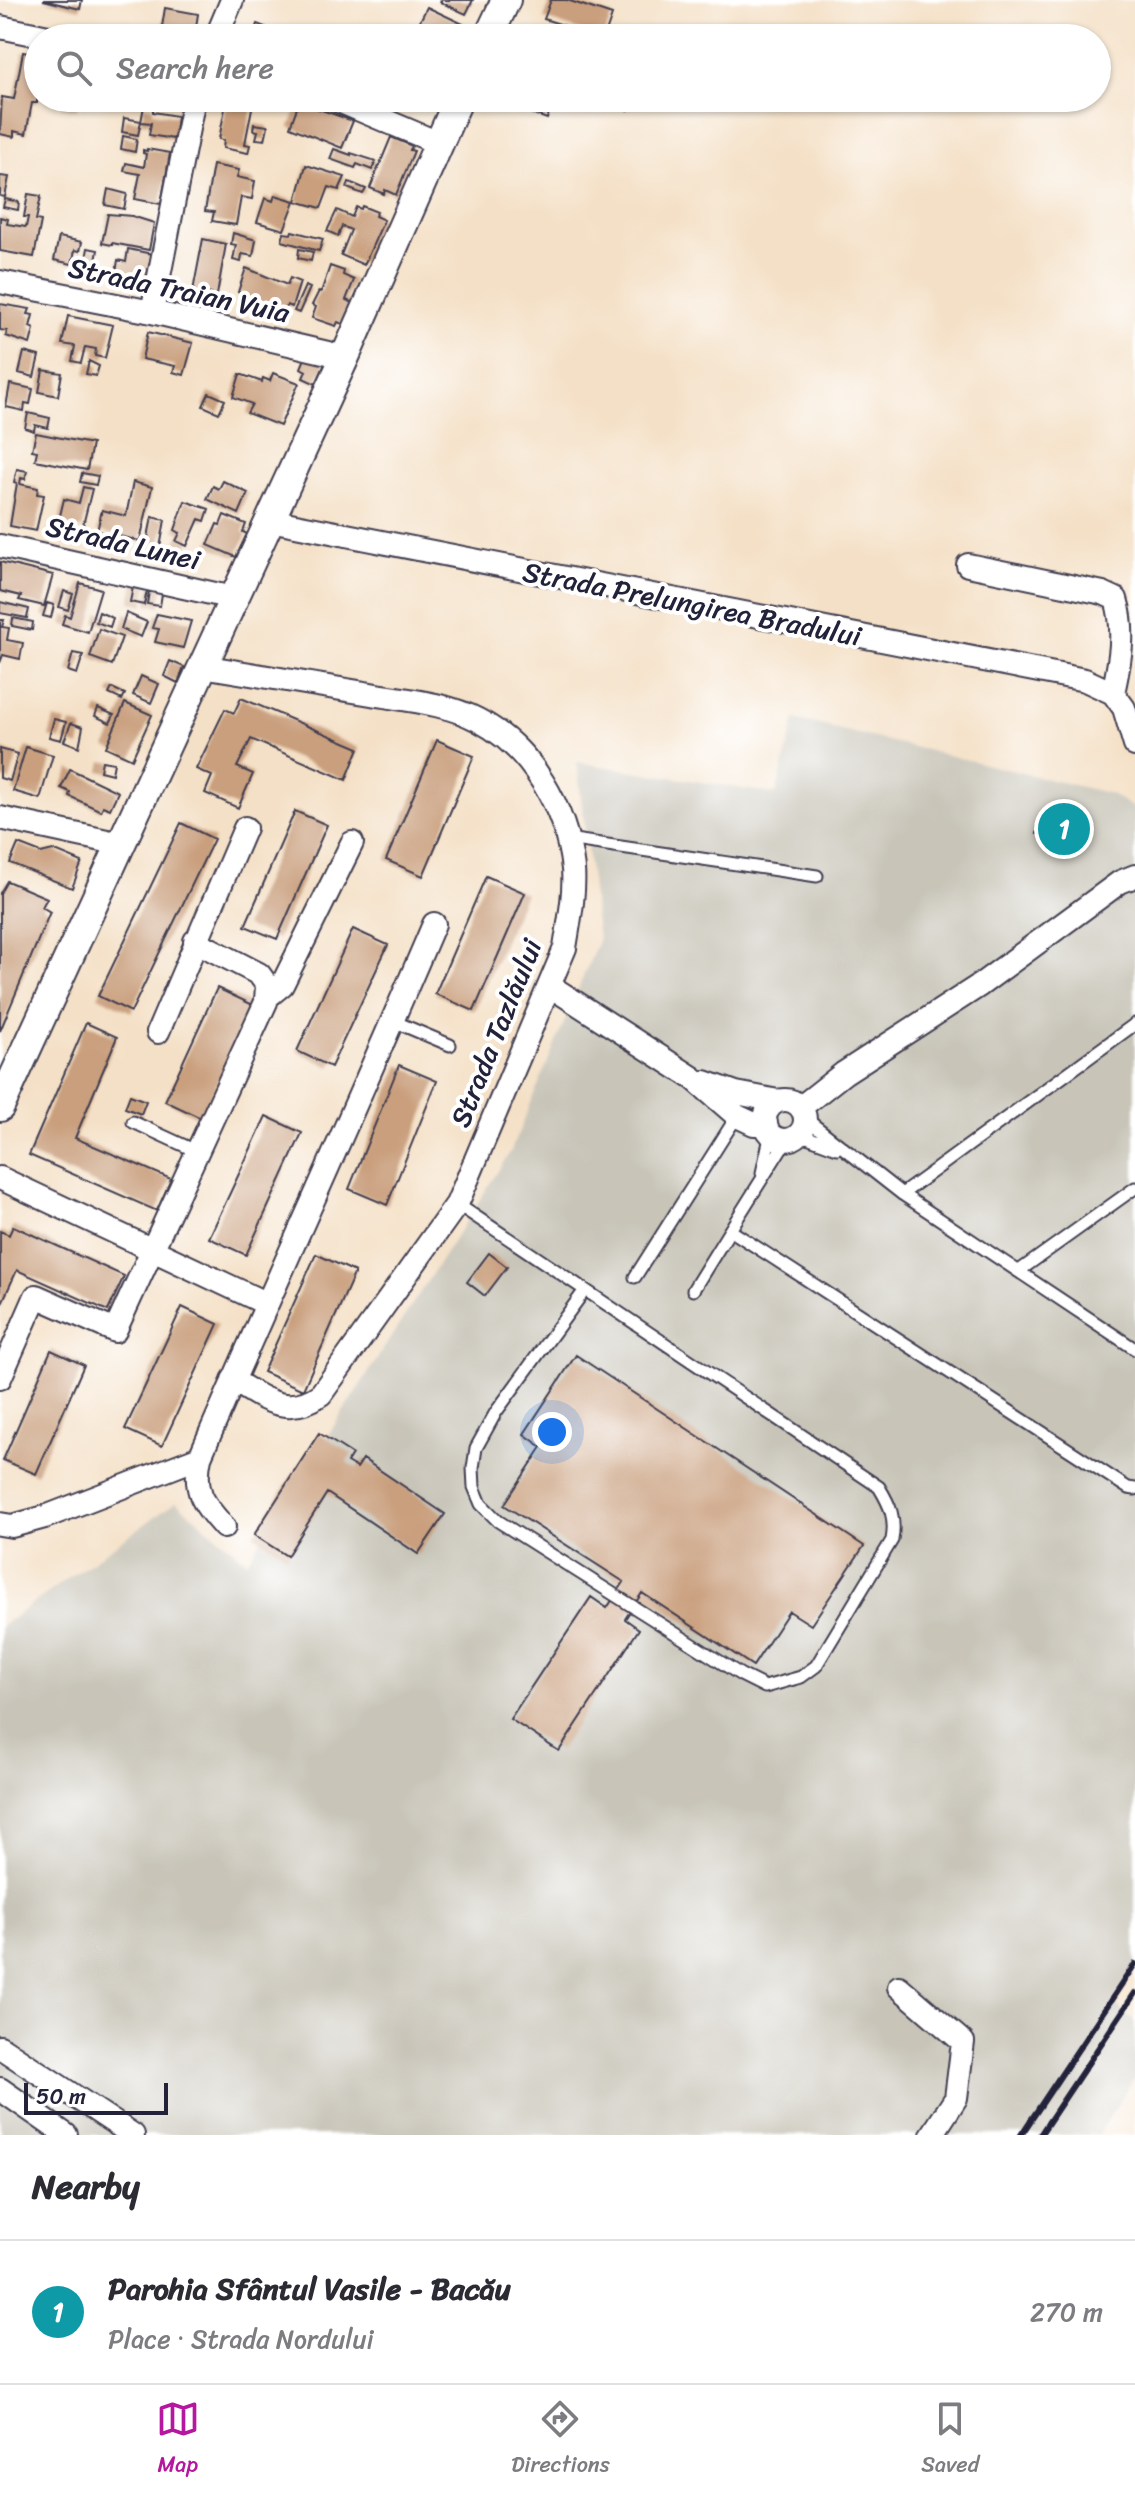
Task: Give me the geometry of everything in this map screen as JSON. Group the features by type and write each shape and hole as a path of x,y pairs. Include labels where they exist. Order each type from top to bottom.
{"street":[{"path":"222,24 232,0"},
{"path":"495,24 506,0"},
{"path":"0,27 24,32"},
{"path":"152,312 191,112"},
{"path":"365,112 438,143"},
{"path":"0,1107 7,1081 121,844 345,357 452,112"},
{"name":"Strada Traian Vuia","path":"0,282 152,312 345,357"},
{"name":"Strada Prelungirea Bradului","path":"270,520 1085,680 1113,693"},
{"name":"Strada Lunei","path":"0,546 233,598"},
{"path":"968,565 1103,593 1116,599 1121,614 1121,654 1113,693 1124,708 1135,745"},
{"name":"Strada Tazlăului","path":"202,666 435,705 478,720 522,753 546,786 567,839 573,870 573,904 565,948 457,1204 321,1394 307,1404 293,1407 266,1400 233,1380"},
{"path":"0,818 121,844"},
{"path":"158,1032 245,828"},
{"path":"266,998 282,985 352,843"},
{"path":"550,986 693,1078 737,1116 754,1124 788,1126 844,1073 980,985 1128,879 1135,862"},
{"path":"224,1527 205,1506 199,1490 198,1464 265,1303 434,924"},
{"path":"0,1378 36,1296 115,1331 198,1152 266,998 267,985 249,966 195,941"},
{"path":"693,1078 736,1093 786,1100 788,1126"},
{"path":"0,1178 265,1303"},
{"path":"0,1191 24,1190"},
{"path":"0,1524 12,1526 45,1517 198,1464"},
{"path":"899,1987 963,2042 956,2098 932,2135"},
{"path":"0,2047 133,2135"},
{"path":"0,2089 66,2135"}],"lane":[{"path":"567,839 817,876"},
{"path":"393,1021 450,1045"},
{"path":"902,1194 1135,1024"},
{"path":"635,1277 737,1116"},
{"path":"133,1122 198,1152"},
{"path":"693,1290 788,1126 845,1151 902,1194 1135,1349"},
{"path":"1019,1271 1135,1188"},
{"path":"457,1204 879,1487 890,1506 894,1526 892,1540 816,1666 801,1677 765,1687 741,1675 498,1521 481,1504 474,1487 476,1448 496,1412 585,1290"},
{"path":"730,1230 1128,1488 1135,1489"}],"shaded area":[{"path":"795,719 1111,794 1135,809 1135,1968 1112,2002 1135,2021 1135,2077 1098,2135 0,2135 0,1627 176,1502 247,1561 511,1151 598,941 577,762 776,794"}],"building":[{"path":"43,0 82,0 80,9"},
{"path":"441,0 473,0 466,14"},
{"path":"551,0 567,0 612,15 609,24 560,24 544,19"},
{"path":"427,7 463,24 418,24"},
{"path":"165,8 198,14 196,24 162,24"},
{"path":"24,52 24,112 30,112 26,134 14,131 14,137 0,134 2,97 14,99"},
{"path":"143,112 177,116 174,139 149,135 151,123 141,122"},
{"path":"224,112 251,112 245,144 250,145 248,153 223,148 224,140 219,139"},
{"path":"295,112 327,112 353,121 342,148 290,127"},
{"path":"527,112 549,112 547,119"},
{"path":"124,118 141,121 138,135 122,132"},
{"path":"254,124 268,126 265,140 256,139 258,131 253,130"},
{"path":"123,136 137,139 135,152 121,149"},
{"path":"391,137 412,146 410,150 414,151 396,195 370,188"},
{"path":"334,149 376,161 372,170 357,164 355,168 330,159"},
{"path":"143,150 170,153 161,204 135,199 140,174 124,171 126,163 144,167 146,154"},
{"path":"213,165 239,170 237,177 255,181 252,199 241,197 236,225 212,221 214,212 205,211"},
{"path":"306,165 345,177 339,190 329,187 321,208 296,201"},
{"path":"0,176 9,177 5,197 0,196"},
{"path":"349,182 366,189 363,194 347,188"},
{"path":"108,189 127,194 124,209 105,205"},
{"path":"28,194 41,196 36,220 41,221 34,257 0,251 0,217 8,219 7,224 26,227 28,217 24,217"},
{"path":"275,195 295,201 284,230 257,222 265,198 273,201"},
{"path":"5,199 19,202 18,210 3,207"},
{"path":"362,206 377,212 375,216 384,220 364,265 341,255 351,230 342,226 338,236 327,231 337,210 352,217 356,207 361,209"},
{"path":"108,214 132,216 154,223 149,250 102,243"},
{"path":"292,231 323,239 319,251 282,241 284,233 291,234"},
{"path":"233,233 256,240 253,256 242,254 241,262 233,260 236,245 231,244"},
{"path":"59,237 82,242 80,251 75,250 72,264 54,260"},
{"path":"203,239 226,244 217,295 193,291"},
{"path":"88,248 98,250 95,266 85,264"},
{"path":"128,249 152,254 146,279 116,273 118,260 126,262"},
{"path":"299,249 313,252 311,261 298,258"},
{"path":"330,266 344,271 343,275 354,280 346,300 354,303 345,325 338,322 336,326 312,318 316,307 312,305 321,292"},
{"path":"246,268 287,285 290,278 300,282 292,307 287,305 284,313 242,300 243,293 238,292"},
{"path":"305,286 310,288 299,313 294,311"},
{"path":"0,304 30,309 28,314 33,315 30,327 34,329 30,344 6,336 7,331 0,330"},
{"path":"68,316 113,325 105,358 95,356 96,349 85,347 81,363 72,361 75,346 62,344"},
{"path":"148,332 193,343 184,375 173,372 175,366 142,359"},
{"path":"308,351 328,357 316,384 303,378 306,371 301,368"},
{"path":"24,352 39,356 34,377 19,373"},
{"path":"89,361 99,366 96,376 86,374"},
{"path":"43,370 62,373 58,396 39,392"},
{"path":"273,373 299,383 280,426 247,413 252,404 233,397 240,374 262,382 263,378 270,381"},
{"path":"10,384 33,389 30,404 25,403 24,411 6,407"},
{"path":"209,393 225,400 219,413 203,406"},
{"path":"28,413 50,418 48,428 35,425 34,431 25,428"},
{"path":"36,433 92,444 87,470 35,460 37,451 32,450"},
{"path":"17,469 27,471 20,484 38,488 37,494 44,495 36,531 10,526"},
{"path":"82,473 98,476 96,485 80,482"},
{"path":"223,481 248,493 239,514 207,499 213,486 219,489"},
{"path":"133,482 152,487 140,541 97,531 102,510 126,516"},
{"path":"83,487 92,489 82,529 58,524 64,499 79,503"},
{"path":"185,501 209,509 205,521 199,519 187,546 176,541 180,533 175,530"},
{"path":"224,515 246,524 243,532 247,534 236,557 208,545"},
{"path":"152,517 165,520 159,553 141,555 143,541 147,542"},
{"path":"0,562 53,575 44,606 0,591"},
{"path":"134,582 148,585 144,605 130,602"},
{"path":"80,583 101,589 88,632 62,624 65,615 70,617"},
{"path":"150,585 163,588 160,606 147,604"},
{"path":"64,591 73,594 68,610 59,607"},
{"path":"0,602 29,609 27,618 0,613"},
{"path":"47,603 54,605 51,618 43,616"},
{"path":"99,612 113,618 110,627 96,622"},
{"path":"126,613 147,622 141,637 121,629"},
{"path":"157,614 191,621 183,648 155,642 159,629 152,628"},
{"path":"13,618 33,622 32,630 12,626"},
{"path":"0,620 4,620 2,627 9,628 7,640 23,643 20,659 3,655 0,663"},
{"path":"99,629 122,637 112,665 90,657"},
{"path":"73,653 83,655 77,674 68,671"},
{"path":"170,661 184,667 178,683 164,676"},
{"path":"141,676 159,684 151,703 133,695"},
{"path":"112,688 125,694 122,700 109,694"},
{"path":"241,698 359,748 346,780 251,739 237,767 253,774 238,808 205,793 212,776 196,769 225,709 234,713"},
{"path":"125,703 152,715 132,759 106,747"},
{"path":"98,708 114,715 110,723 95,716"},
{"path":"54,719 66,722 61,740 49,737"},
{"path":"71,723 83,727 79,747 64,741"},
{"path":"437,740 474,756 423,876 386,860"},
{"path":"26,747 53,755 40,799 13,791"},
{"path":"0,749 18,754 10,781 0,778"},
{"path":"102,761 114,763 112,774 100,771"},
{"path":"70,769 118,792 110,809 103,806 101,811 69,796 70,792 61,788"},
{"path":"295,811 327,825 277,939 245,926"},
{"path":"1041,815 1090,824 1087,843 1037,834"},
{"path":"181,823 214,839 131,1012 98,996"},
{"path":"18,844 41,853 53,850 82,862 72,888 10,863"},
{"path":"486,876 525,893 474,1011 435,994"},
{"path":"7,881 47,898 42,907 50,912 0,1031 0,893"},
{"path":"353,929 388,945 331,1067 297,1051"},
{"path":"217,988 253,1005 201,1118 165,1101"},
{"path":"86,1023 117,1037 75,1138 171,1179 157,1211 29,1155"},
{"path":"399,1065 437,1081 387,1205 349,1189"},
{"path":"130,1095 146,1101 141,1114 125,1108"},
{"path":"266,1116 302,1133 246,1255 209,1238"},
{"path":"13,1226 124,1276 108,1311 17,1270 0,1307 0,1231 9,1235"},
{"path":"489,1253 507,1267 485,1296 467,1282"},
{"path":"316,1254 355,1272 303,1390 263,1372"},
{"path":"182,1307 218,1324 162,1446 125,1429"},
{"path":"51,1350 84,1365 36,1474 3,1460"},
{"path":"576,1355 864,1546 811,1625 789,1611 753,1666 642,1593 625,1619 639,1629 559,1751 510,1719 591,1597 607,1608 624,1582 504,1505 542,1447 524,1434"},
{"path":"319,1433 352,1454 347,1462 357,1468 363,1459 445,1514 418,1554 327,1493 287,1556 254,1535"}],"railway":[{"path":"1021,2135 1135,1964"},
{"path":"1040,2135 1135,1993"}],"place":[{"name":"Parohia Sfântul Vasile - Bacău","path":"1064,829"}]}
